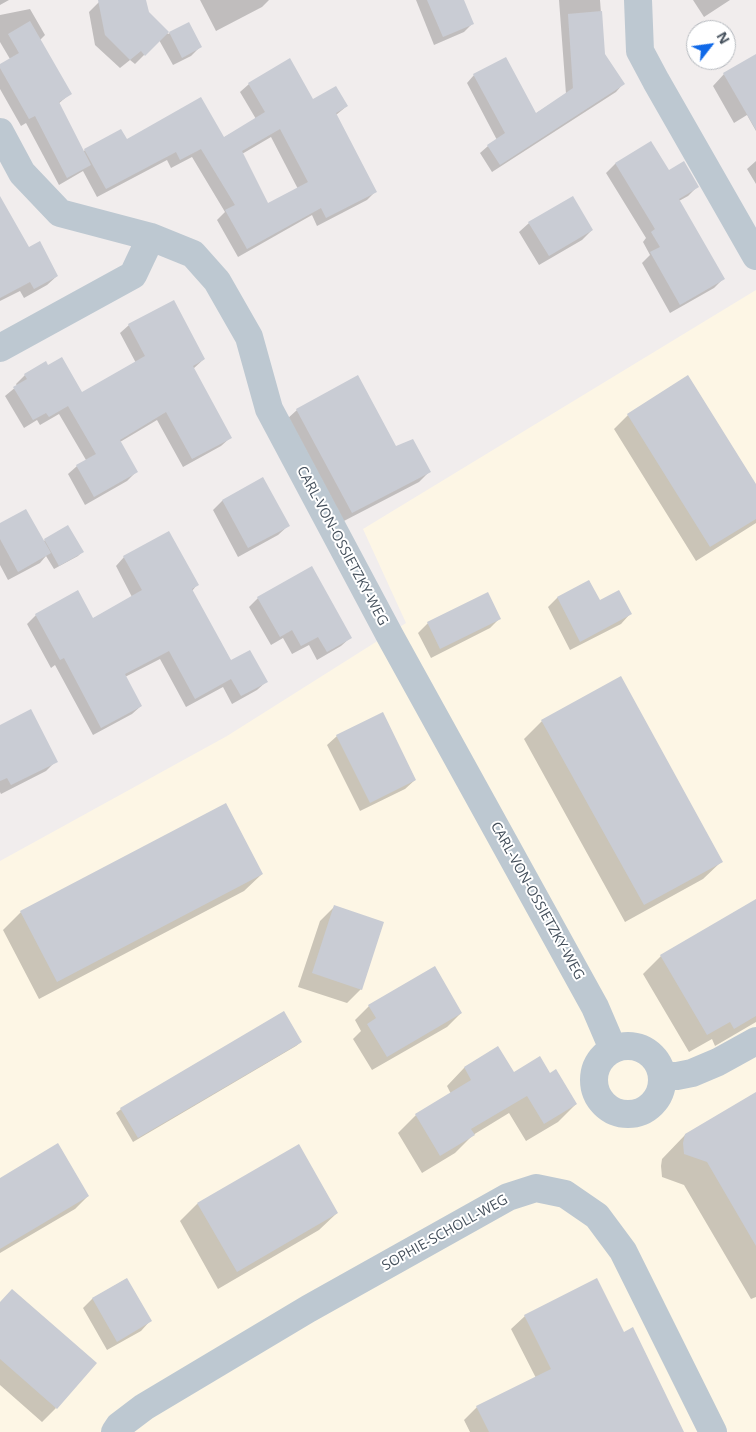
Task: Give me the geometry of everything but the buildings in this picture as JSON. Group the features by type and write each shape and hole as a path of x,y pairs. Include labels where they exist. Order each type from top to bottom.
{"street":[{"path":"638,0 640,51 755,250"},
{"name":"CARL-VON-OSSIETZKY-WEG","path":"0,132 22,173 60,213 152,237 193,254 217,281 249,337 269,409 395,644 595,1007 613,1049"},
{"path":"0,348 133,275 152,237"},
{"path":"662,1076 692,1073 718,1062 756,1041"},
{"path":"624,1046 634,1046 645,1050 653,1056 660,1065 662,1076 662,1087 658,1097 651,1106 641,1112 619,1113 609,1108 600,1100 595,1089 594,1077 597,1066 604,1056 613,1049 624,1046"},
{"name":"SOPHIE-SCHOLL-WEG","path":"115,1432 118,1426 144,1407 308,1309 508,1197 536,1188 565,1194 598,1216 623,1251 713,1432"}],"shaded area":[{"path":"756,290 756,1432 0,1432 0,861 227,736 406,623 363,529"}]}
